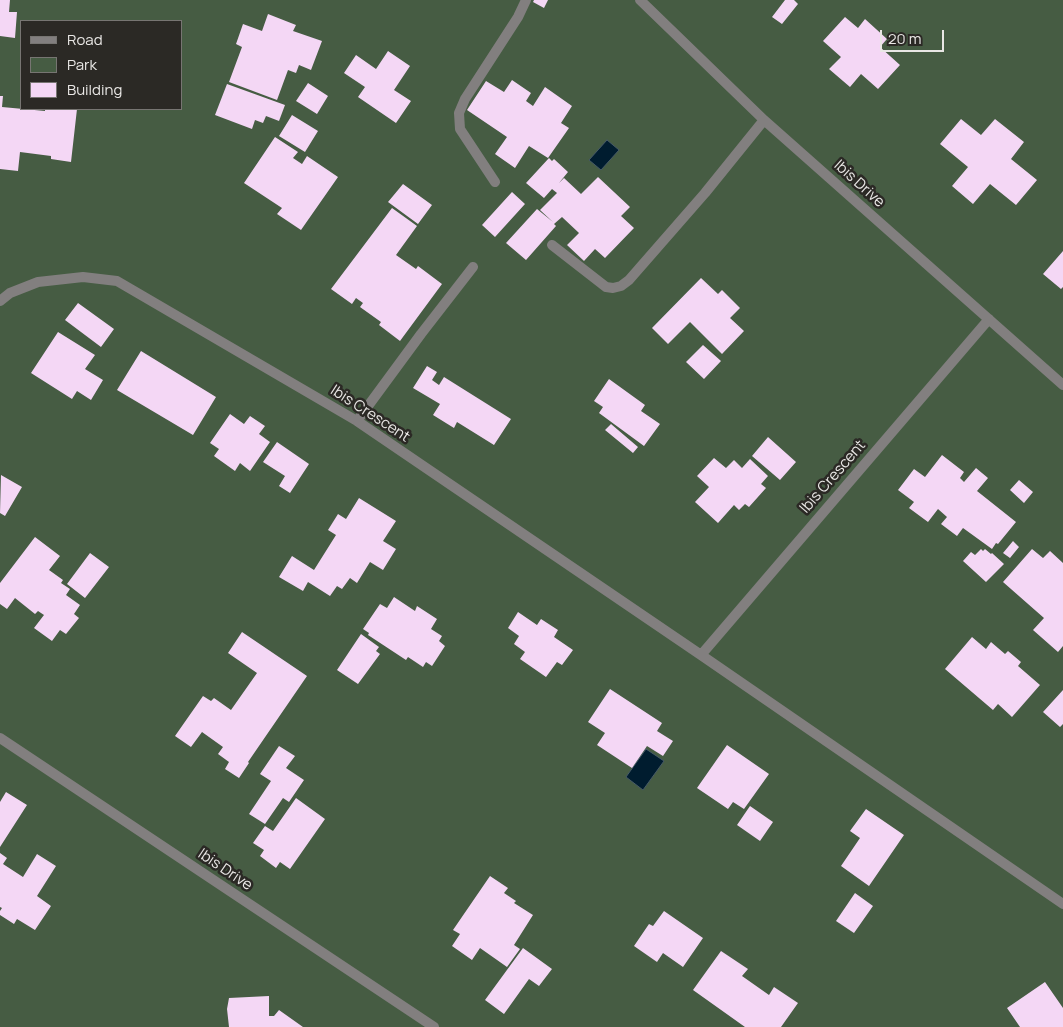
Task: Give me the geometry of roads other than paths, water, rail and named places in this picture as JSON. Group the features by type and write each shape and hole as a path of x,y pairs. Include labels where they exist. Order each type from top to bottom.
{"street":[{"path":"495,182 460,129 459,114 465,99 518,16 526,0"},
{"name":"Ibis Drive","path":"640,0 764,120 1063,385"},
{"path":"552,245 606,287 621,286 629,280 705,193 764,120"},
{"path":"357,421 473,267"},
{"name":"Ibis Crescent","path":"1,299 10,293 38,282 83,277 117,281 357,421 1063,904"},
{"name":"Ibis Crescent","path":"701,655 989,319"},
{"name":"Ibis Drive","path":"0,738 434,1027"}],"water":[{"path":"607,140 619,150 601,170 589,160"},
{"path":"646,749 664,761 643,790 626,777"}]}
